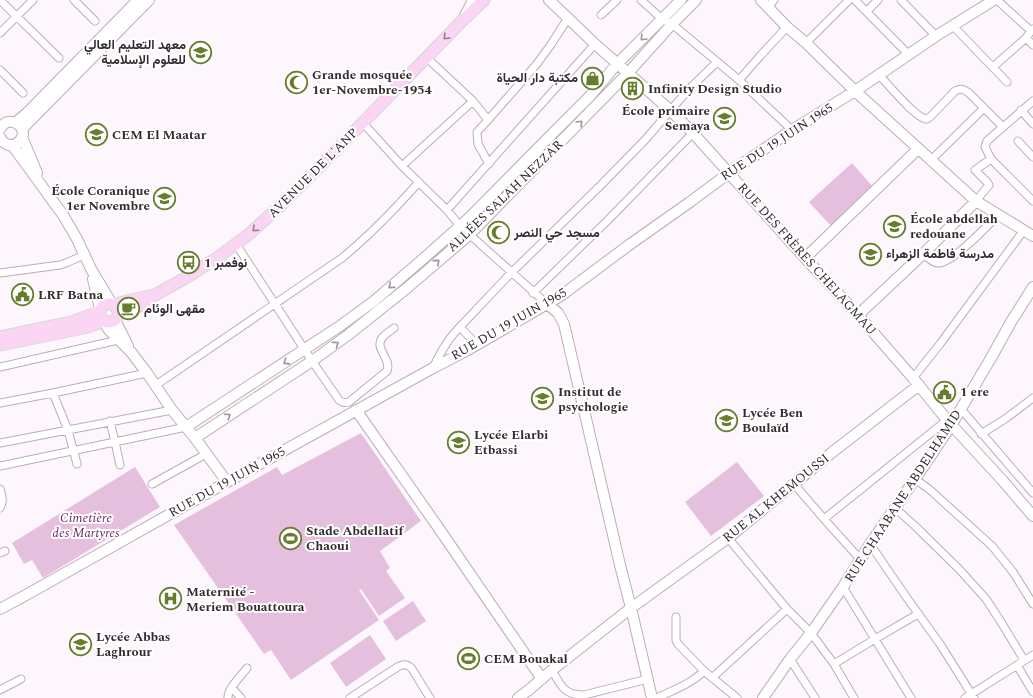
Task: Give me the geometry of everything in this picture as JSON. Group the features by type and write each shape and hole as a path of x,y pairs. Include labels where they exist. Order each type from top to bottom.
{"main road":[{"name":"AVENUE DE L'ANP","path":"108,313 146,303 155,295 187,277 248,235 279,207 484,0"},
{"path":"0,337 108,313"},
{"path":"0,345 88,327 96,324 108,313"}],"street":[{"path":"0,0 59,58"},
{"path":"0,33 33,0"},
{"path":"74,0 95,21"},
{"path":"133,11 138,0"},
{"path":"0,129 4,124 14,125 27,114 133,11 149,0"},
{"path":"464,19 473,0"},
{"name":"RUE DES FRÈRES CHELAGMAU","path":"549,0 595,44 670,110 693,133 858,315 1033,516"},
{"path":"601,15 617,0"},
{"path":"641,0 662,19 672,24 739,80 792,130"},
{"path":"0,466 186,427 305,350 374,301 460,226 585,101 617,64 680,0"},
{"name":"ALLÉES SALAH NEZZAR","path":"195,438 312,361 348,335 379,311 469,235 628,73 672,24 696,0"},
{"path":"806,43 848,0"},
{"path":"855,0 908,54"},
{"path":"866,11 878,0"},
{"path":"901,0 936,36"},
{"path":"993,67 1026,38 1032,30 995,0"},
{"name":"RUE DU 19 JUIN 1965","path":"0,609 356,410 477,345 562,295 729,173 792,130 855,92 952,25 995,0"},
{"path":"768,2 787,27 806,43 855,92 976,201 1033,236"},
{"path":"489,164 478,144 477,132 536,65 568,18"},
{"path":"952,25 1007,82"},
{"path":"739,80 787,27"},
{"path":"1026,38 1033,46"},
{"path":"448,210 595,44"},
{"path":"426,58 473,101 488,120"},
{"path":"433,368 441,351 460,326 511,273 645,140 688,90 717,62"},
{"path":"0,70 23,93"},
{"path":"879,75 914,112 927,120 955,91 960,89 965,90 1003,127"},
{"path":"1033,100 985,145 991,159 1033,201"},
{"path":"402,166 473,101"},
{"path":"931,160 984,108"},
{"path":"1021,110 1033,124"},
{"path":"363,123 402,166 448,210 460,226 533,293 558,313 564,324 652,698"},
{"path":"0,137 7,144 12,145 20,141 14,125"},
{"path":"14,125 46,191"},
{"path":"533,293 607,221 693,133"},
{"path":"1018,141 1033,157"},
{"path":"12,145 67,221 91,269 108,313 130,352"},
{"path":"805,258 918,149"},
{"path":"858,315 923,254 976,201 989,185 975,171 975,169 991,159"},
{"path":"156,385 361,243 398,206 419,182"},
{"path":"923,254 936,263 944,262 956,255 998,215"},
{"path":"916,381 940,344 1024,230"},
{"path":"236,244 312,361 339,400 342,402 349,402 387,371 388,362 379,346 379,342 382,337 394,328"},
{"path":"0,273 61,267 66,263 84,255"},
{"name":"RUE CHAABANE ABDELHAMID","path":"763,698 843,587 870,544 915,479 992,358 1011,322 1033,287"},
{"path":"108,313 110,331 147,373 172,410 195,438 227,482"},
{"path":"460,326 477,345"},
{"path":"0,367 118,340"},
{"path":"0,403 147,373"},
{"name":"RUE AL KHEMOUSSI","path":"518,698 531,694 542,679 552,670 631,608 728,538 916,381"},
{"path":"53,393 68,430 77,464"},
{"path":"981,434 1033,398"},
{"path":"960,409 1033,493"},
{"path":"0,443 172,410"},
{"path":"356,410 542,679"},
{"path":"110,421 120,465"},
{"path":"824,519 950,422"},
{"path":"152,484 206,454"},
{"path":"915,479 992,546 1014,572 1033,604"},
{"path":"794,484 860,559"},
{"path":"0,489 3,498 0,508"},
{"path":"895,508 954,564 986,599 1024,660"},
{"path":"728,538 787,610 811,633 834,664 854,698"},
{"path":"870,544 940,644 973,696"},
{"path":"843,587 911,698"},
{"path":"712,678 787,610"},
{"path":"834,664 875,638 918,614"},
{"path":"676,617 676,640 678,644 704,671 738,698"},
{"path":"965,698 973,696 1016,665 1033,655"},
{"path":"790,659 815,698"},
{"path":"350,698 403,664 409,665 430,698"},
{"path":"1016,665 1033,692"},
{"path":"228,698 228,694 247,668"},
{"path":"552,670 564,689 577,695 584,695 648,679"},
{"path":"657,698 686,684 704,671"},
{"path":"0,690 22,679"},
{"path":"232,688 241,698"}],"green space":[{"path":"852,163 873,187 831,226 809,202"},
{"name":"Stade Abdellatif Chaoui","path":"361,433 421,521 380,551 390,568 386,571 405,598 379,616 361,589 359,590 379,620 291,680 271,650 264,654 174,525 277,467 282,475"},
{"path":"737,462 764,496 711,536 685,502"},
{"name":"Cimetière des Martyres","path":"135,467 160,507 43,578 32,560 24,564 12,543"},
{"path":"413,601 426,621 396,641 383,621"},
{"path":"370,635 386,659 346,687 330,663"}],"place":[{"name":"معهد التعليم العالي للعلوم الإسلامية","path":"201,52"},
{"name":"مكتبة دار الحياة","path":"593,78"},
{"name":"Grande mosquée 1er-Novembre-1954","path":"296,82"},
{"name":"Infinity Design Studio","path":"633,89"},
{"name":"École primaire Semaya","path":"725,118"},
{"name":"CEM El Maatar","path":"96,135"},
{"name":"École Coranique 1er Novembre","path":"165,198"},
{"name":"École abdellah redouane","path":"894,226"},
{"name":"مسجد حي النصر","path":"499,233"},
{"name":"مدرسة فاطمة الزهراء","path":"871,254"},
{"name":"1 نوفمبر","path":"188,263"},
{"name":"LRF Batna","path":"23,295"},
{"name":"مقهى الوئام","path":"128,309"},
{"name":"1 ere","path":"944,392"},
{"name":"Institut de psychologie","path":"542,399"},
{"name":"Lycée Ben Boulaïd","path":"727,420"},
{"name":"Lycée Elarbi Etbassi","path":"459,442"},
{"name":"Stade Abdellatif Chaoui","path":"290,538"},
{"name":"Maternité - Meriem Bouattoura","path":"171,599"},
{"name":"Lycée Abbas Laghrour","path":"81,644"},
{"name":"CEM Bouakal","path":"468,659"}]}
